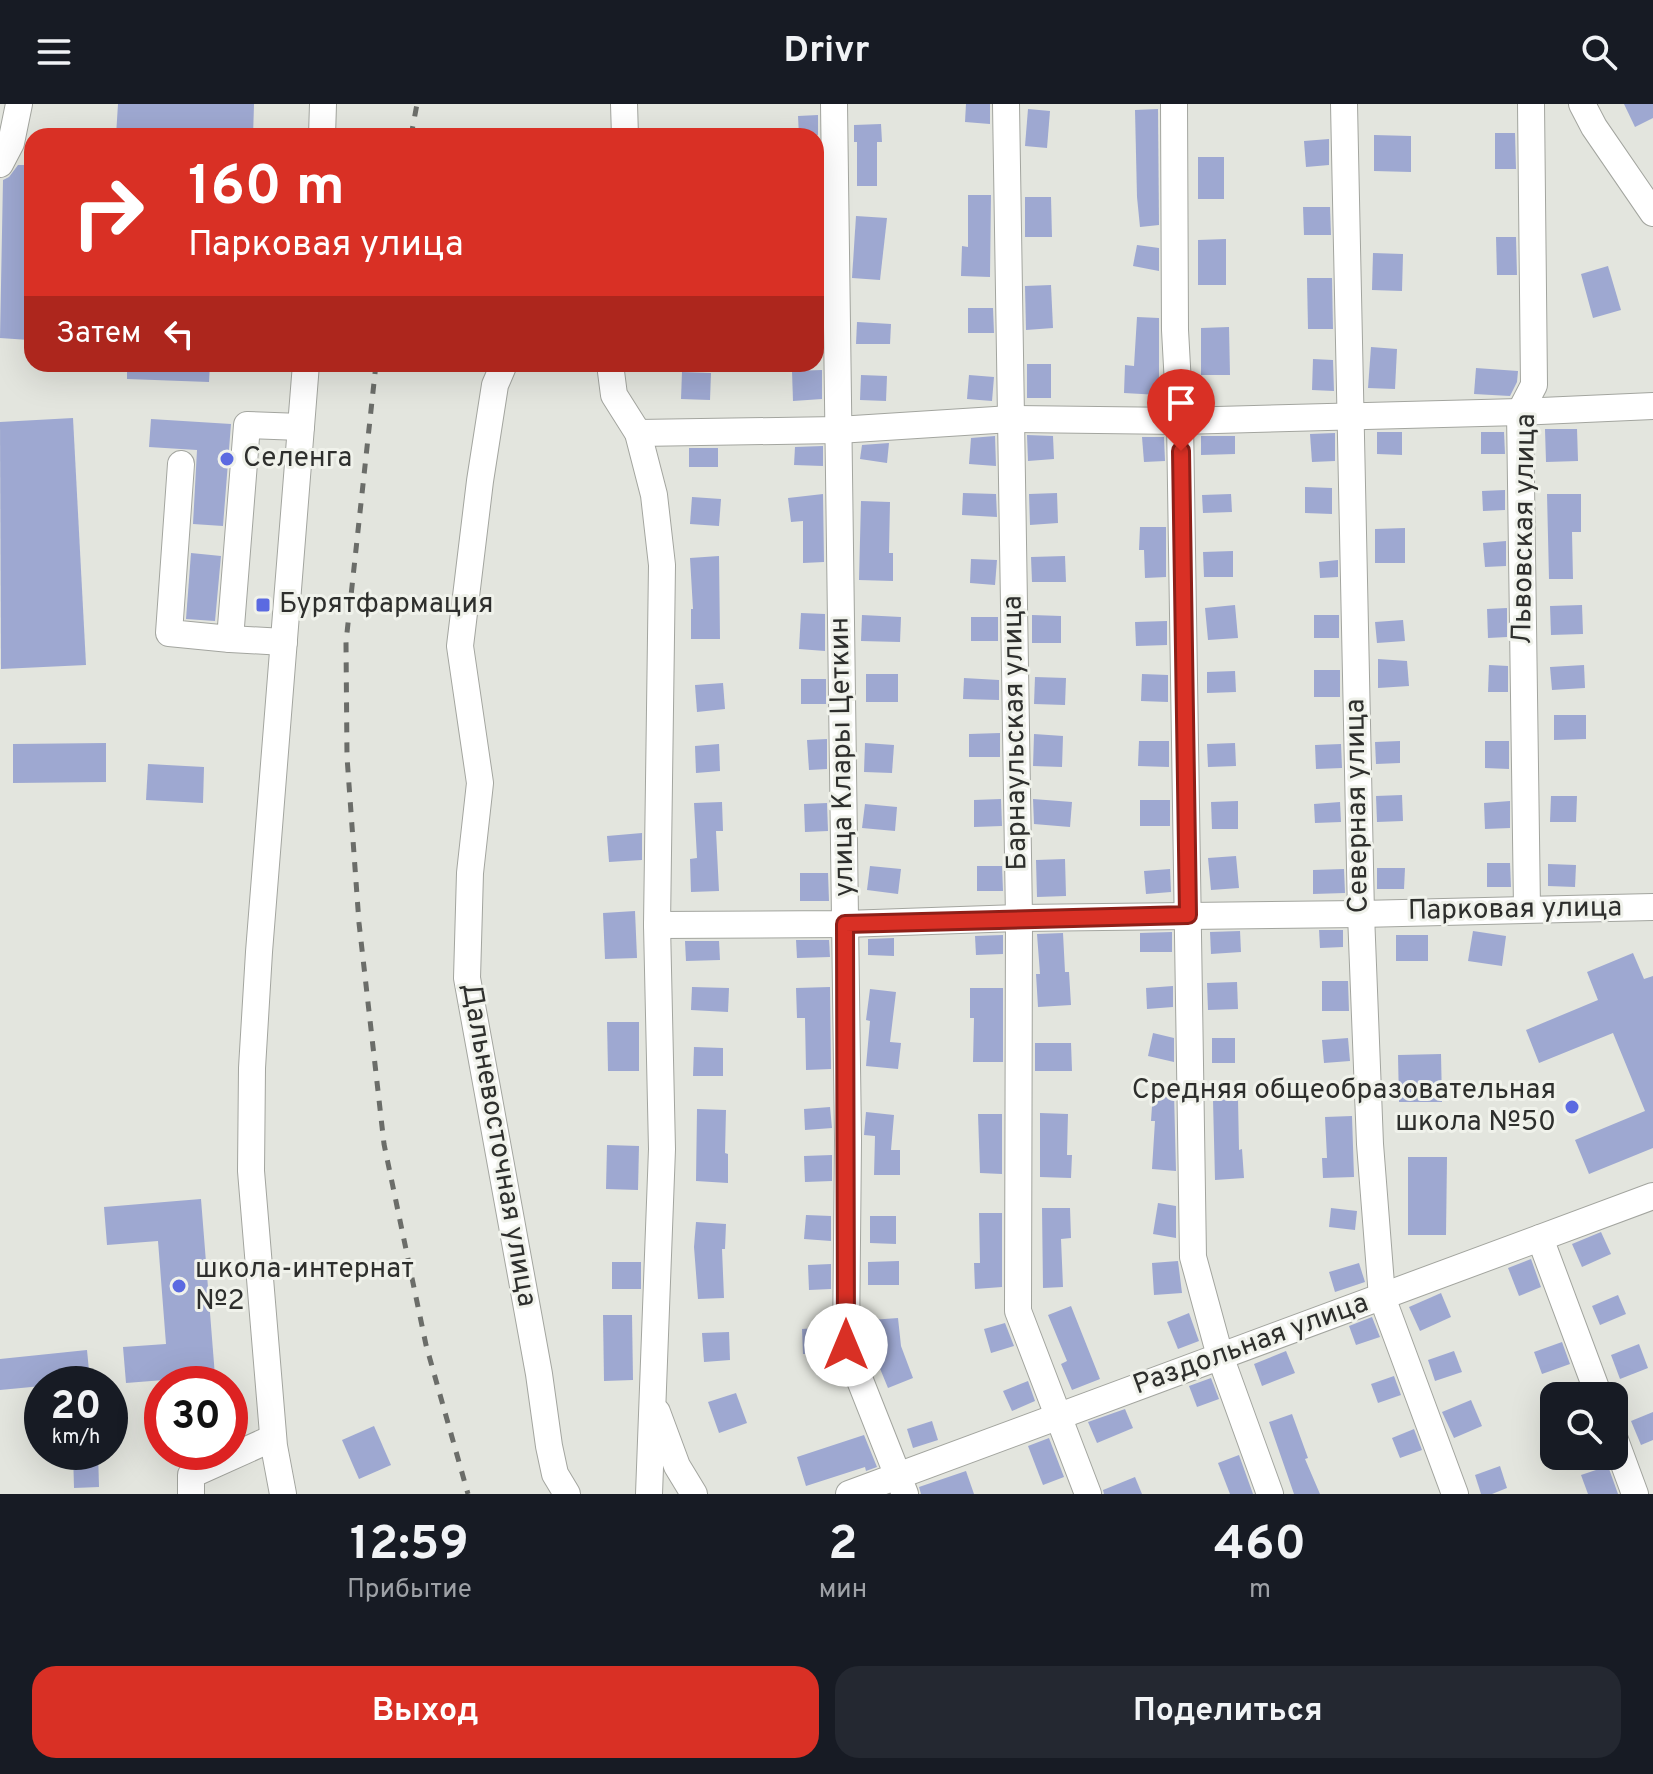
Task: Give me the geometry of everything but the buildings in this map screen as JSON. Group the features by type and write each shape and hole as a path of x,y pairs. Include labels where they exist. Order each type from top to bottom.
{"street":[{"path":"5,154 19,104"},
{"path":"322,128 323,104"},
{"path":"624,104 625,128"},
{"name":"улица Клары Цеткин","path":"834,104 845,924 846,1345 902,1485"},
{"name":"Барнаульская улица","path":"1006,104 1019,918 1018,1311 1088,1494"},
{"path":"1174,104 1175,330 1180,421 1193,1257 1220,1356 1270,1494"},
{"name":"Северная улица","path":"1344,104 1361,914 1370,1144 1382,1297 1455,1494"},
{"name":"Львовская улица","path":"1527,908 1520,412 1534,385 1531,104"},
{"path":"1582,104 1594,127 1653,213"},
{"path":"283,1494 273,1438 251,1171 252,1068 305,372"},
{"name":"Дальневосточная улица","path":"501,372 495,385 480,481 460,646 480,783 470,873 467,978 539,1374 549,1446 555,1474 567,1494"},
{"path":"611,372 614,395 638,433 654,495 662,565 657,925 662,1149 649,1494"},
{"path":"638,433 838,430 1011,419 1180,421 1653,406"},
{"path":"230,639 247,425 301,427"},
{"path":"181,464 169,633 284,642"},
{"name":"Парковая улица","path":"657,925 1653,907"},
{"name":"Раздольная улица","path":"849,1494 902,1485 1058,1415 1653,1196"},
{"path":"1540,1238 1594,1382"},
{"path":"652,1401 677,1466 694,1494"},
{"path":"191,1494 191,1475 273,1438"},
{"path":"1626,1470 1635,1494"}],"railway":[{"path":"412,128 417,104"},
{"path":"375,372 346,642 347,757 359,923 384,1144 426,1345 468,1494"}],"place":[{"name":"Селенга","path":"227,459"},
{"name":"Бурятфармация","path":"263,605"},
{"name":"Средняя общеобразовательная школа №50","path":"1572,1107"},
{"name":"школа-интернат №2","path":"179,1286"}],"route":[{"path":"846,1345 848,1140 845,924 1188,915 1181,451"}]}
